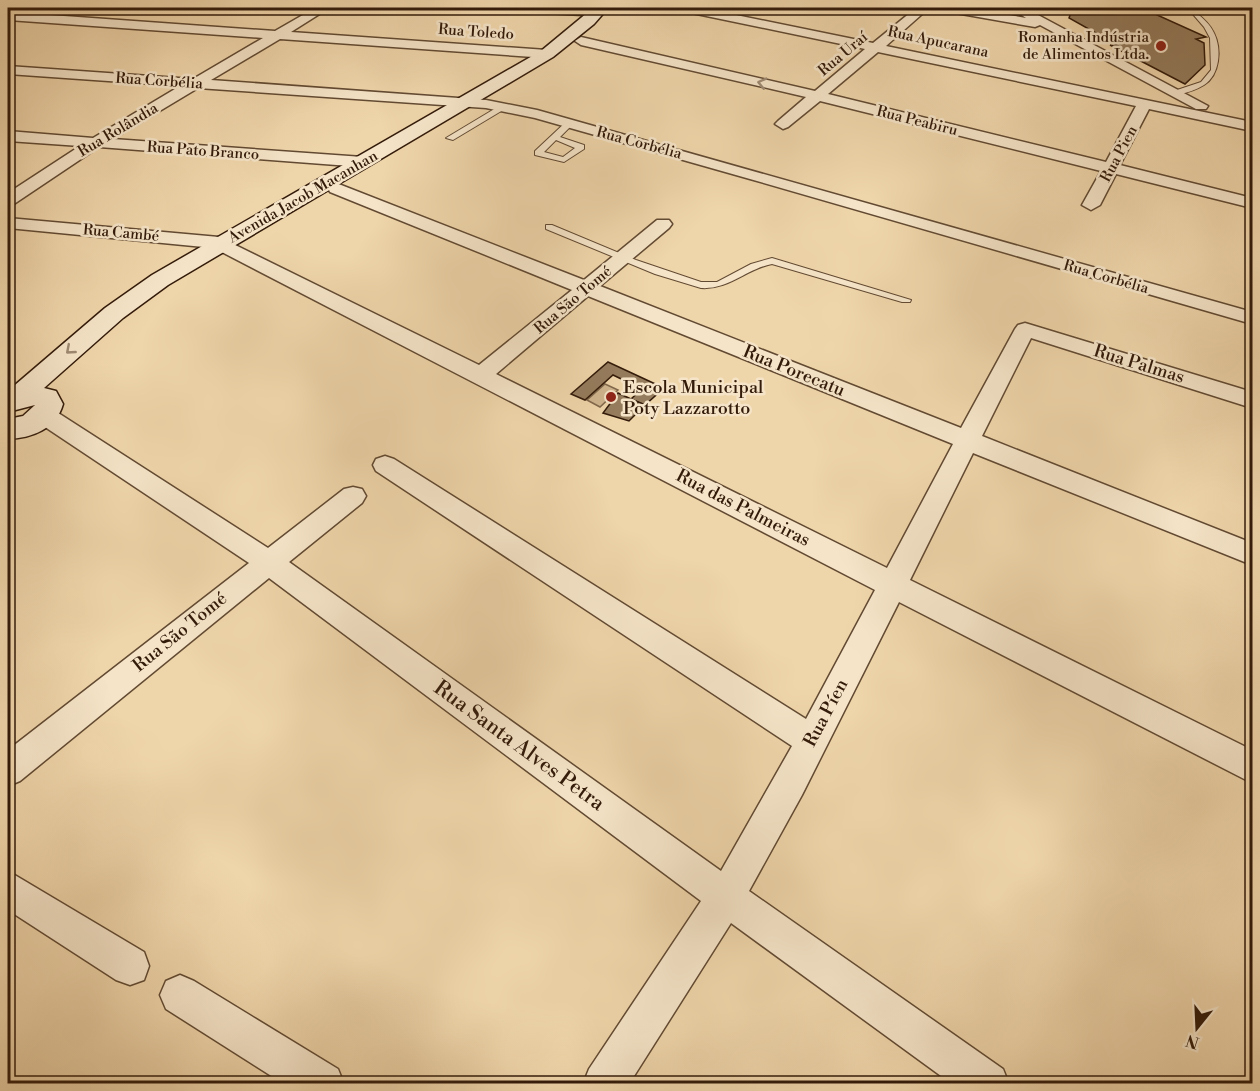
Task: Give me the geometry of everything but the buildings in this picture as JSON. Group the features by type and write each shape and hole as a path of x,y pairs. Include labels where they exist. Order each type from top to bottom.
{"main road":[{"name":"Avenida Jacob Macanhan","path":"227,247 336,188 581,41 606,9"},
{"name":"Avenida Jacob Macanhan","path":"21,416 150,304 227,247 363,162 477,103 606,9"}],"street":[{"path":"8,24 45,8"},
{"name":"Rua Rolândia","path":"8,200 95,143 323,8"},
{"path":"530,8 606,9"},
{"name":"Rua Apucarana","path":"687,8 879,46 1252,126"},
{"name":"Rua Uraí","path":"783,124 923,8"},
{"path":"950,8 1051,26"},
{"path":"1017,8 1252,134"},
{"name":"Rua Toledo","path":"8,16 547,54"},
{"name":"Rua Peabiru","path":"581,41 819,96 1252,203"},
{"name":"Rua Corbélia","path":"8,70 477,103 504,107 570,123 1252,318"},
{"name":"Rua Pien","path":"1091,205 1145,103"},
{"name":"Rua Pato Branco","path":"8,136 363,162"},
{"name":"Rua Porecatu","path":"336,188 1252,554"},
{"name":"Rua Cambé","path":"8,223 212,241 227,247"},
{"name":"Rua São Tomé","path":"481,375 588,289 663,224"},
{"name":"Rua das Palmeiras","path":"227,247 1252,767"},
{"name":"Rua Píen","path":"604,1083 726,897 812,741 1025,329"},
{"name":"Rua Palmas","path":"1025,329 1252,400"},
{"name":"Rua Santa Alves Petra","path":"21,416 267,562 726,897 988,1083"},
{"path":"385,465 812,741"},
{"name":"Rua São Tomé","path":"8,770 352,495"},
{"path":"8,889 130,966"},
{"path":"180,995 323,1083"}],"lane":[{"path":"1177,93 1203,83 1214,70 1215,40 1208,25 1193,13"},
{"path":"450,138 504,107"},
{"path":"554,137 570,123"},
{"path":"549,227 682,281 713,287 757,262 772,261 906,300"}],"shaded area":[{"path":"605,384 618,390 600,407 587,400"}],"place":[{"name":"Romanha Indústria de Alimentos Ltda.","path":"1161,46"},
{"name":"Escola Municipal Poty Lazzarotto","path":"611,397"}]}
